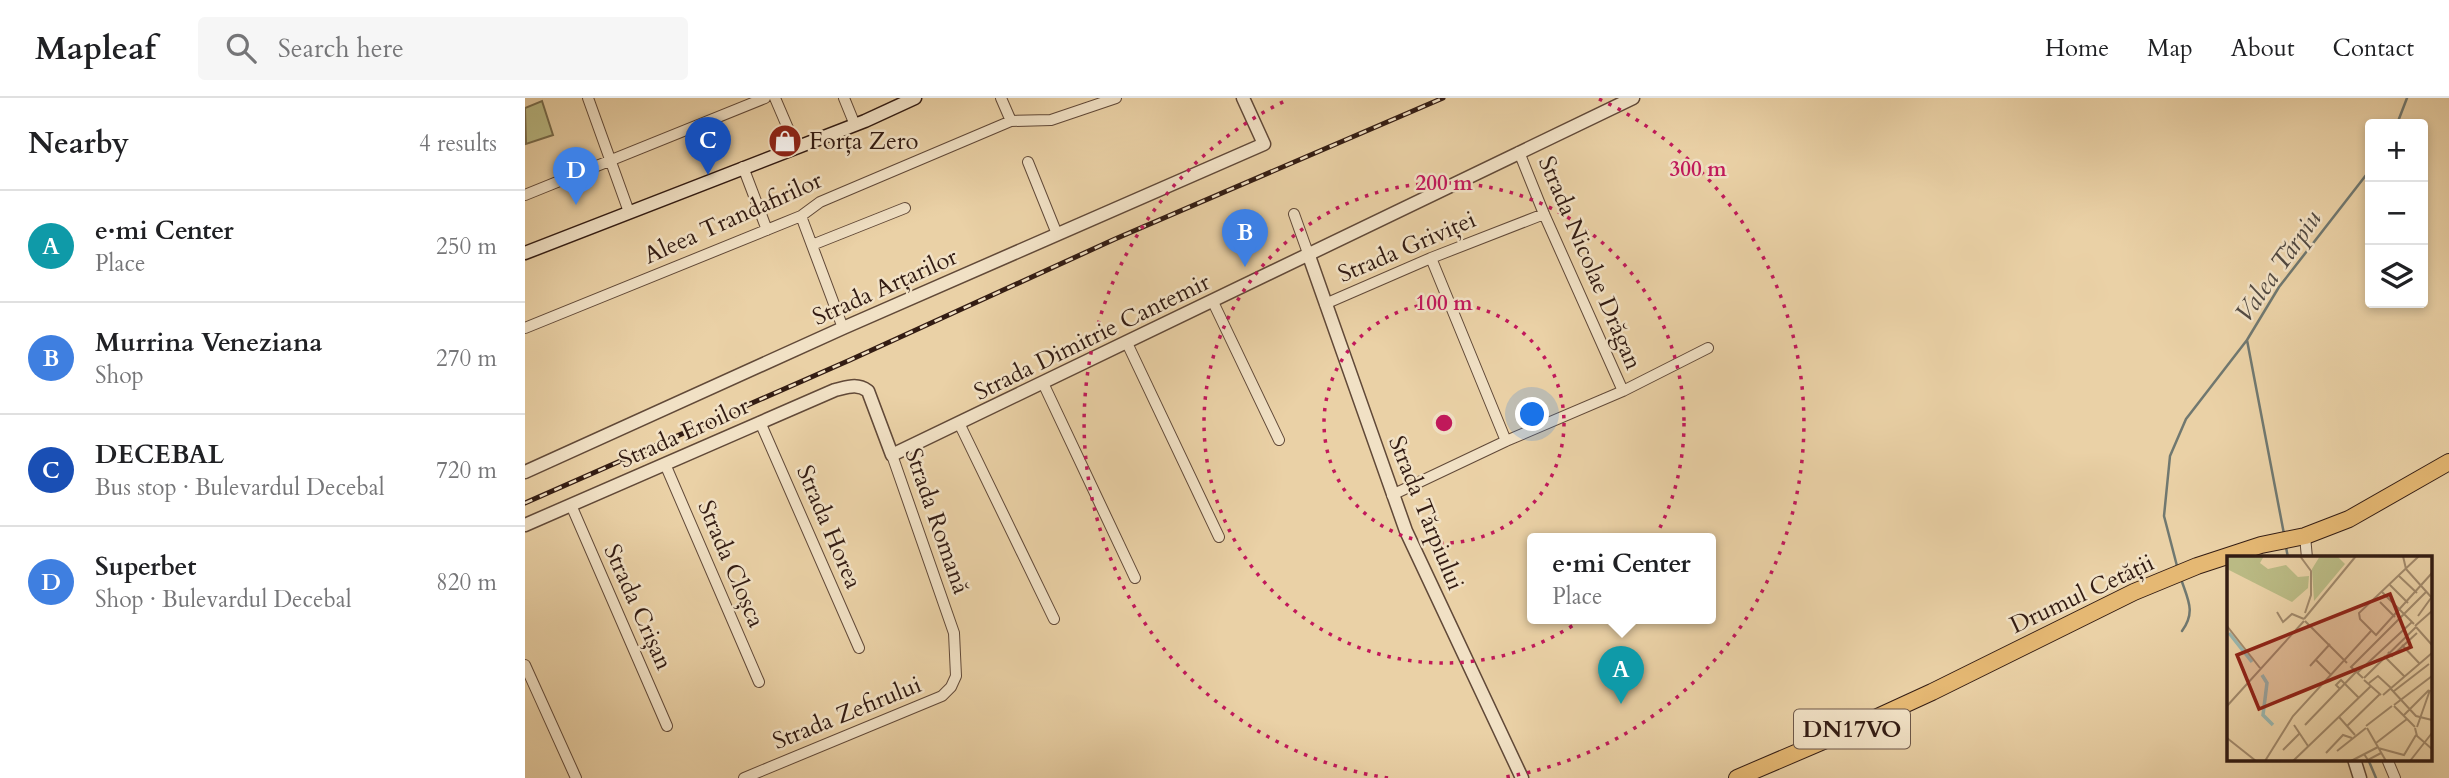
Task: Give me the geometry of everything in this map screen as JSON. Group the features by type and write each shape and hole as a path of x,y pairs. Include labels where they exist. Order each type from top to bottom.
{"highway":[{"name":"Drumul Cetății","path":"2238,556 2349,520 2449,462"},
{"name":"Drumul Cetății","path":"1737,778 1920,698 2134,592 2197,566 2227,559"}],"street":[{"path":"588,98 629,212"},
{"path":"525,195 765,98"},
{"path":"775,98 796,147"},
{"path":"843,98 855,125"},
{"path":"525,253 855,125 915,98"},
{"path":"1001,98 1011,121"},
{"name":"Aleea Trandafirilor","path":"525,328 801,216 820,202 1011,121 1051,120 1116,98"},
{"name":"Strada Arțarilor","path":"525,472 843,328 1264,144 1243,98"},
{"name":"Strada Dimitrie Cantemir","path":"892,455 1633,98"},
{"name":"Strada Nicolae Drăgan","path":"1519,152 1623,391"},
{"path":"1028,162 1057,234"},
{"path":"743,167 767,230"},
{"path":"812,245 905,208"},
{"path":"1294,214 1309,256"},
{"name":"Strada Griviței","path":"1325,304 1431,258 1544,214"},
{"path":"801,216 843,328"},
{"name":"Strada Tărpiului","path":"1309,256 1406,531 1522,778"},
{"path":"1431,258 1506,442"},
{"path":"1213,302 1279,440"},
{"path":"1127,342 1219,537"},
{"path":"1392,495 1623,391 1708,348"},
{"path":"1043,383 1135,578"},
{"name":"Strada Eroilor","path":"525,525 835,390 861,386"},
{"name":"Strada Romană","path":"861,386 868,391 875,406 954,633 956,676"},
{"name":"Strada Horea","path":"760,422 859,649"},
{"path":"959,423 1053,619"},
{"name":"Strada Cloșca","path":"665,464 759,682"},
{"name":"Strada Crișan","path":"571,505 667,726"},
{"path":"2305,536 2307,556"},
{"path":"525,665 576,778"},
{"name":"Strada Zefirului","path":"744,778 942,696 951,687 956,676"},
{"path":"2354,760 2360,778"},
{"path":"2387,760 2395,778"}],"green space":[{"path":"542,101 553,135 526,144 525,108"}],"waterway":[{"name":"Valea Tărpiu","path":"2399,119 2407,98"},
{"name":"Valea Tărpiu","path":"2284,534 2247,340 2279,287 2365,176"},
{"path":"2177,566 2164,516 2170,456 2186,419 2247,340"},
{"name":"Valea Tărpiu","path":"2286,547 2288,556"},
{"path":"2181,579 2190,612 2182,631"},
{"name":"Valea Tărpiu","path":"2368,760 2376,778"}],"railway":[{"path":"525,503 850,360 1115,239 1443,98"}],"place":[{"name":"Forța Zero","path":"785,141"},
{"name":"DECEBAL","path":"708,175"},
{"name":"Superbet","path":"576,205"},
{"name":"Murrina Veneziana","path":"1245,267"},
{"name":"e·mi Center","path":"1621,704"}]}
